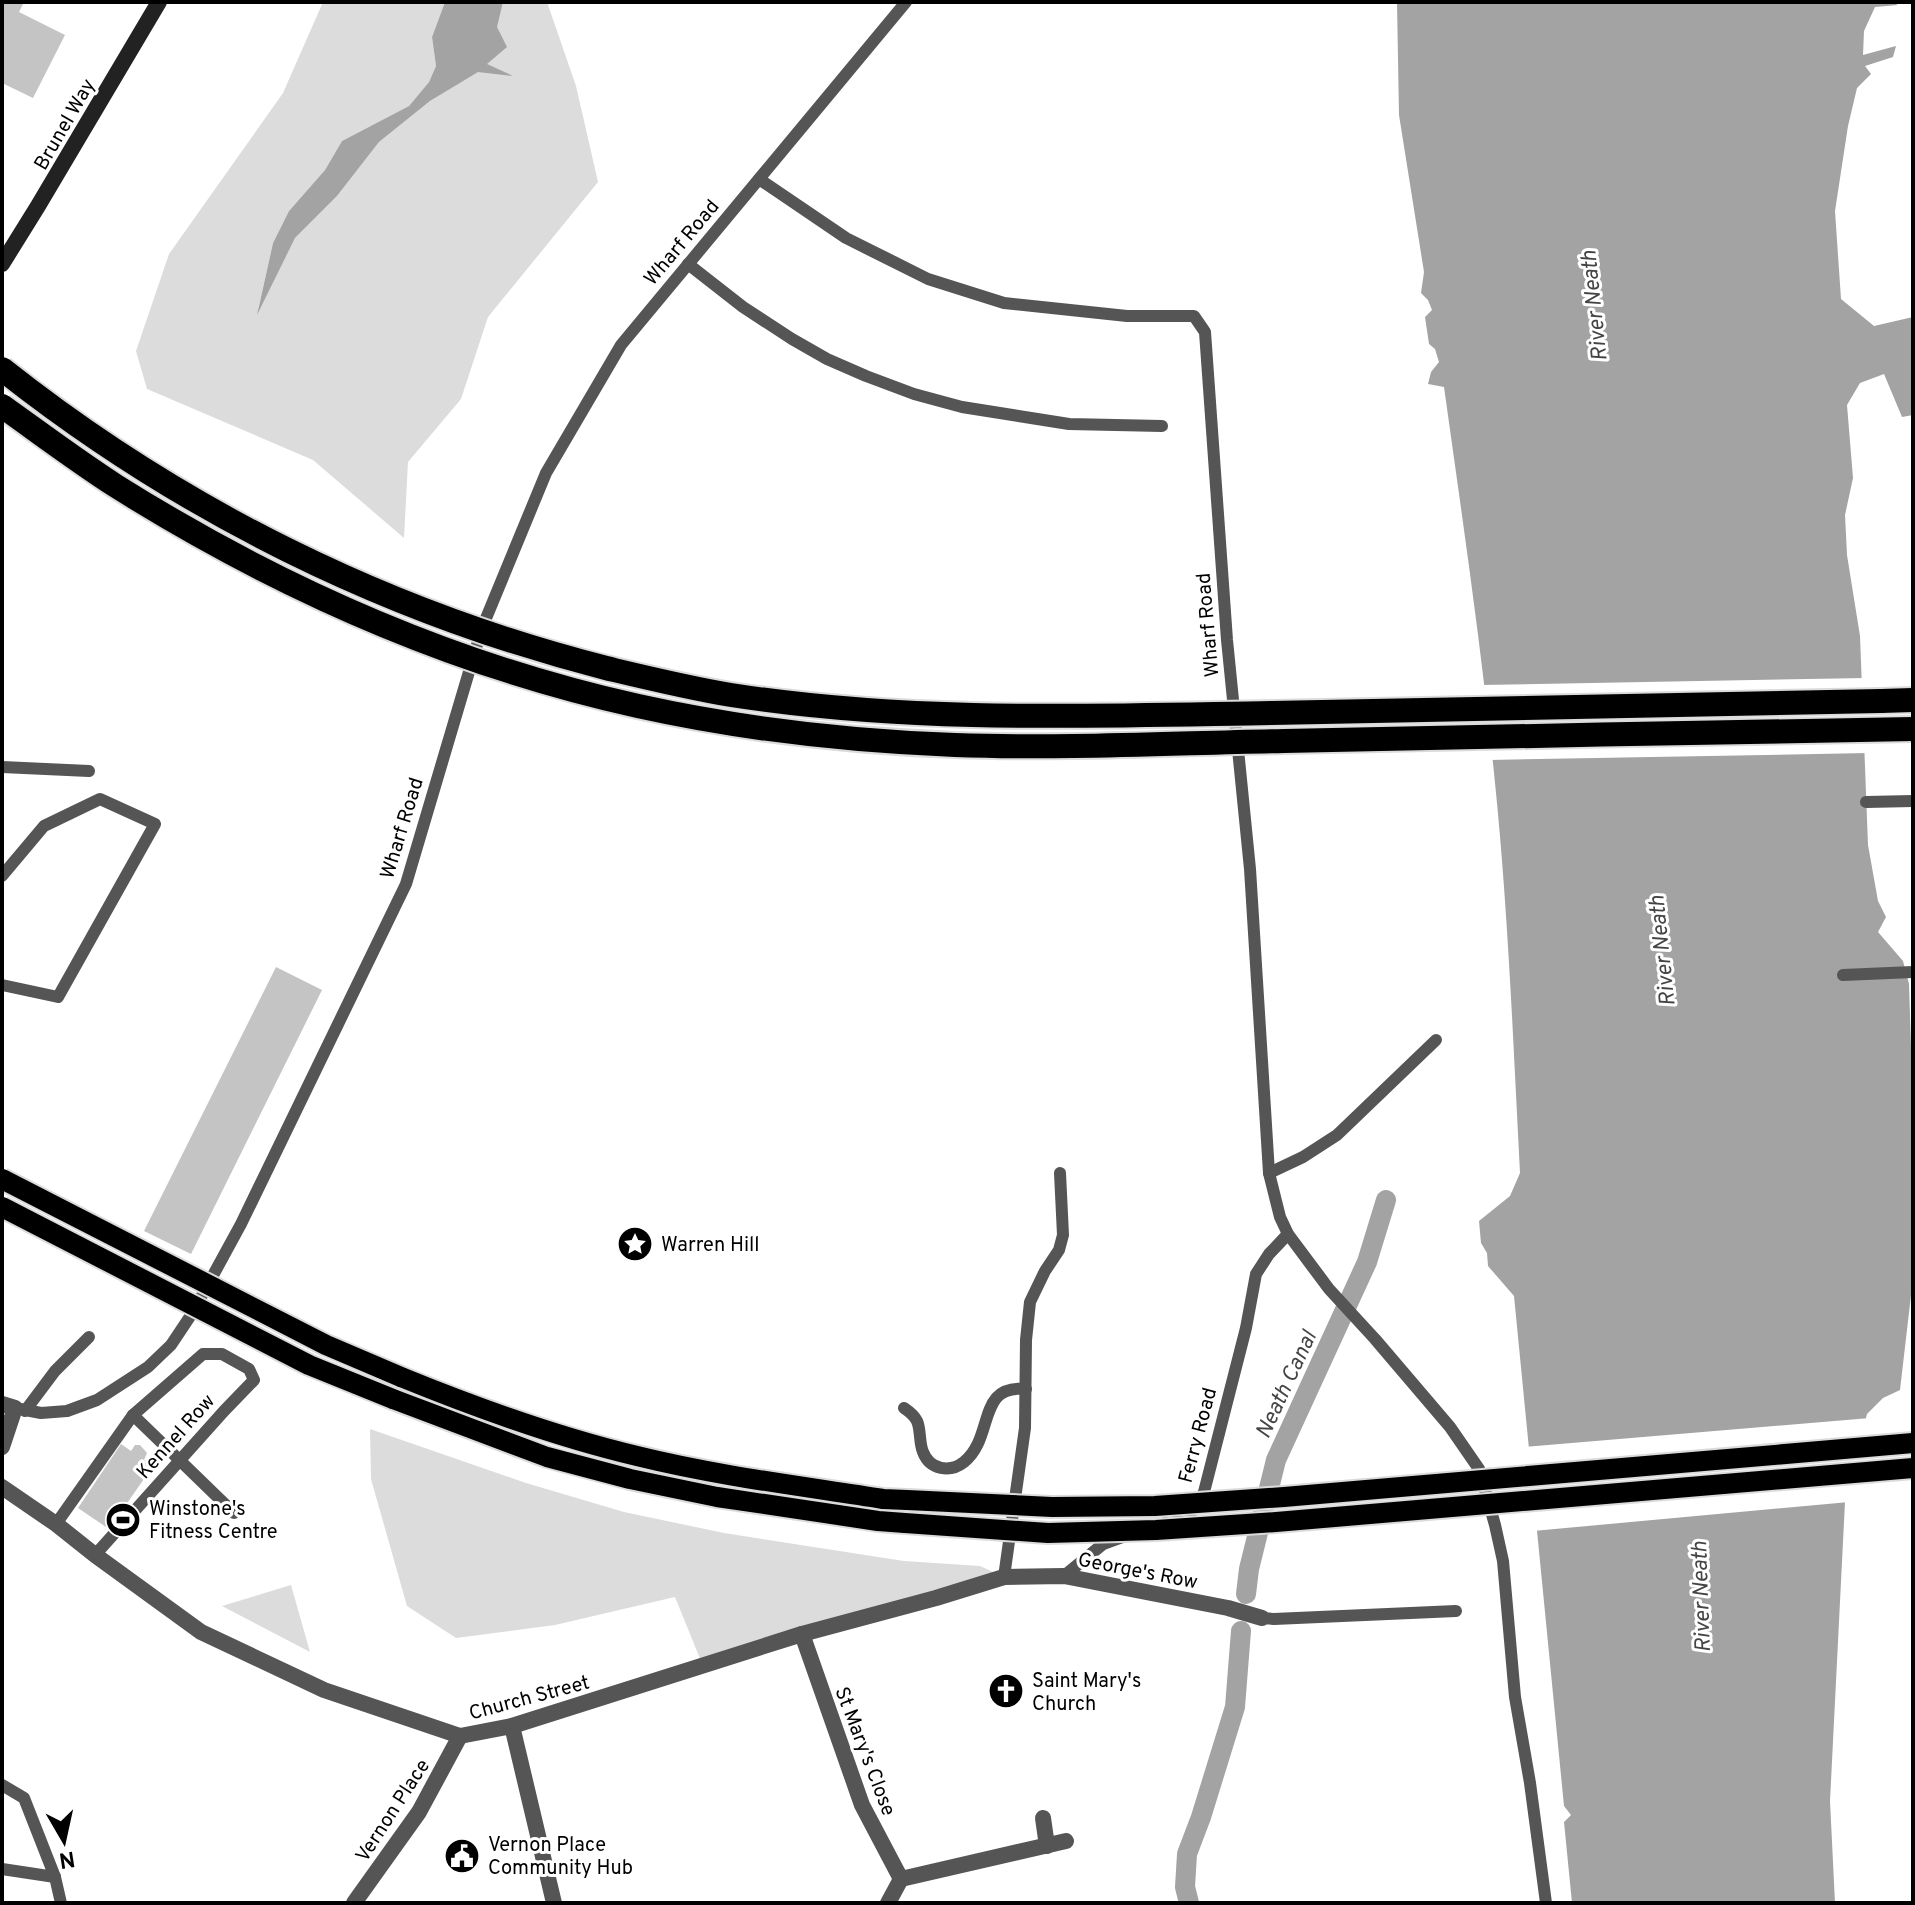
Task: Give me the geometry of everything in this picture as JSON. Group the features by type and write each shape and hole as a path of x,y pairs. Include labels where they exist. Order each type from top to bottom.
{"highway":[{"path":"2,369 86,432 172,487 254,534 348,578 455,622 521,644 625,673 717,692 845,709 974,717 1913,700"},
{"path":"2,406 63,451 150,506 228,552 325,600 424,642 528,677 691,717 824,736 960,745 1114,745 1913,729"}],"main road":[{"path":"2,1179 326,1345 442,1394 545,1430 636,1456 720,1474 883,1499 1052,1507 1155,1506 1913,1443"},
{"path":"2,1207 309,1365 547,1457 630,1479 717,1497 905,1523 1048,1533 1156,1530 1913,1468"}],"street":[{"name":"Brunel Way","path":"2,264 159,2"},
{"path":"2,1447 14,1408"},
{"name":"Church Street","path":"8,1492 201,1632 324,1690 460,1736 512,1726 802,1634 1004,1577"},
{"name":"George's Row","path":"1004,1577 1064,1576 1228,1608 1262,1618"},
{"name":"St Mary's Close","path":"802,1634 862,1805 901,1879"},
{"path":"512,1726 554,1903"},
{"name":"Vernon Place","path":"354,1903 419,1812 460,1736"},
{"path":"1043,1818 1047,1846"},
{"path":"888,1903 901,1879 1066,1841"}],"lane":[{"name":"Wharf Road","path":"14,1408 67,1411 97,1400 148,1367 171,1345 193,1312 241,1224 406,884 482,628 546,473 621,345 906,2"},
{"name":"Wharf Road","path":"759,179 846,238 928,279 1004,303 1127,316 1194,316 1205,332 1227,640 1250,869 1269,1173 1280,1217 1288,1234 1329,1289 1450,1427 1479,1469 1503,1561 1515,1697 1546,1903"},
{"path":"688,264 743,307 792,339 853,370 914,394 962,407 1069,424 1162,426"},
{"path":"2,767 89,771"},
{"path":"2,876 44,826 100,799 155,824 58,997 2,985"},
{"path":"1866,802 1913,801"},
{"path":"1843,975 1913,972"},
{"path":"1269,1173 1303,1157 1337,1135 1436,1040"},
{"path":"1004,1577 1025,1428 1026,1340 1030,1302 1059,1250 1063,1235 1060,1173"},
{"name":"Ferry Road","path":"1064,1576 1103,1544 1190,1515 1204,1492 1246,1328 1256,1274 1288,1234"},
{"path":"14,1408 89,1337"},
{"name":"Kennel Row","path":"95,1555 254,1380 249,1369 222,1354 203,1354 133,1415"},
{"path":"904,1408 918,1422 923,1452 932,1465 946,1470 959,1466 973,1455 991,1402 999,1393 1014,1388 1026,1389"},
{"path":"56,1524 133,1415 234,1513"},
{"path":"1262,1618 1456,1611"},
{"path":"2,1785 24,1798 55,1877 61,1903"},
{"path":"2,1869 55,1877"}],"shaded area":[{"path":"323,2 445,2 432,37 436,66 429,82 409,106 342,141 325,170 289,211 273,243 258,310 295,238 337,196 379,142 430,101 478,71 509,75 486,65 503,2 547,2 576,86 598,182 488,317 461,399 408,462 404,538 313,460 147,389 136,351 169,254 283,93"},
{"path":"370,1429 526,1483 624,1512 724,1533 904,1561 980,1566 1004,1577 703,1666 675,1597 555,1625 456,1638 407,1606 371,1479"},
{"path":"291,1585 310,1652 222,1606"}],"water":[{"path":"445,2 503,2 497,27 507,47 487,64 513,76 478,72 430,101 379,142 337,196 295,238 257,315 273,243 289,211 325,170 342,141 409,106 429,82 436,66 432,37"},
{"name":"River Neath","path":"1397,2 1892,2 1898,5 1875,7 1864,31 1863,55 1896,46 1893,57 1865,66 1871,74 1857,88 1835,211 1841,299 1874,326 1913,317 1913,415 1902,417 1884,374 1860,383 1847,405 1853,478 1845,515 1847,555 1860,636 1868,845 1878,901 1886,917 1878,932 1903,961 1909,984 1913,1278 1900,1390 1883,1398 1867,1414 1845,1502 1830,1801 1835,1903 1572,1903 1564,1822 1571,1815 1564,1806 1514,1296 1488,1266 1487,1253 1481,1243 1479,1221 1510,1196 1520,1173 1507,923 1483,676 1444,387 1428,384 1431,372 1439,362 1435,349 1429,344 1425,317 1432,310 1421,293 1424,272 1399,115"}],"pier":[{"path":"1866,678 1868,753 1489,760 1480,685"},
{"path":"1870,1418 1849,1502 1533,1531 1524,1447"}],"building":[{"path":"2,2 24,2 19,12 65,35 33,98 2,83"},
{"path":"276,967 322,990 191,1254 144,1231"},
{"path":"121,1444 131,1451 135,1445 140,1445 147,1453 144,1460 153,1466 109,1529 78,1508"}],"waterway":[{"name":"Neath Canal","path":"1246,1594 1249,1569 1276,1460 1367,1262 1386,1200"},
{"name":"Neath Canal","path":"1189,1903 1185,1887 1187,1854 1235,1707 1241,1631"}],"place":[{"name":"Warren Hill","path":"635,1244"},
{"name":"Winstone's Fitness Centre","path":"123,1520"},
{"name":"Saint Mary's Church","path":"1006,1691"},
{"name":"Vernon Place Community Hub","path":"462,1856"}]}
